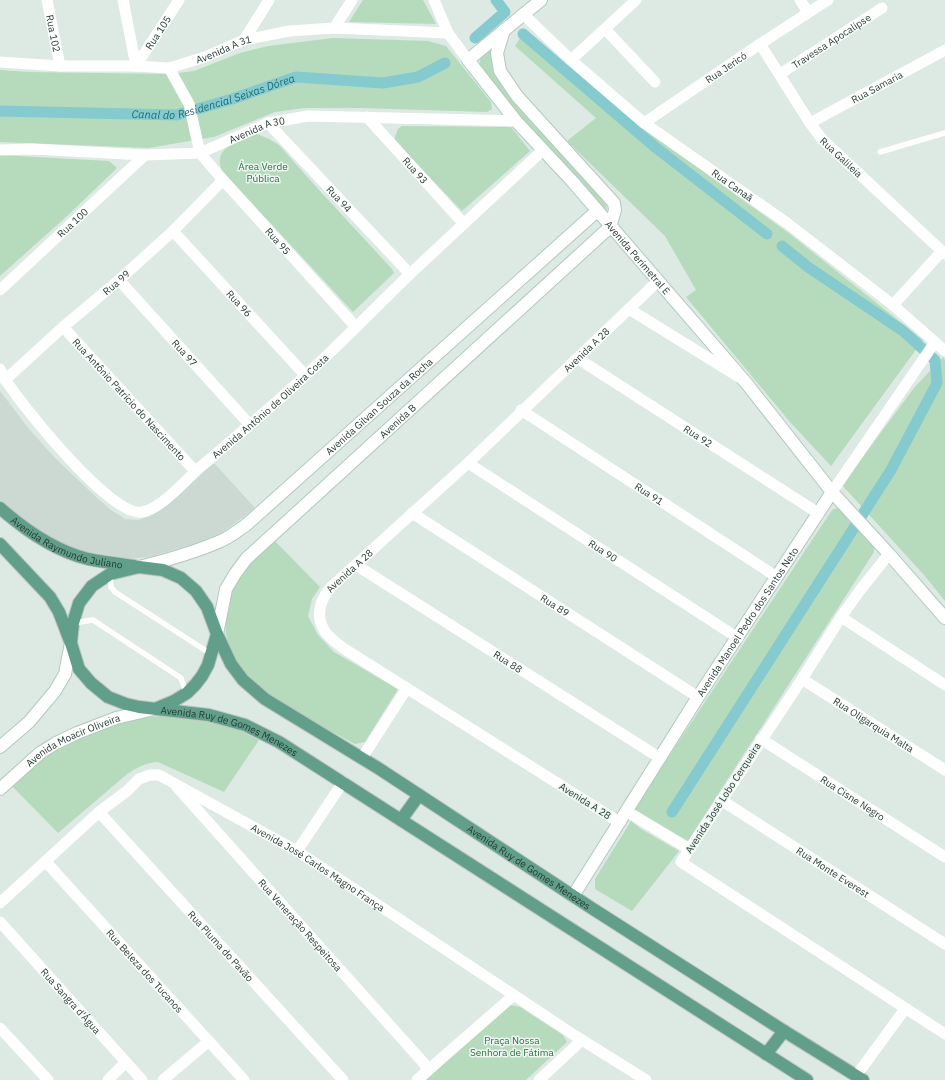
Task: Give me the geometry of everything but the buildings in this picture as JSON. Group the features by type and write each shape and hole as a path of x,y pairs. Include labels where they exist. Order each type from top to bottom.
{"main road":[{"name":"Avenida Raymundo Juliano","path":"0,508 40,539 63,551 87,558 163,570 181,578 196,591 207,607 217,634"},
{"path":"0,544 50,597 59,612 71,643"},
{"path":"71,643 73,623 79,603 92,586 110,574 140,567"},
{"path":"155,709 174,701 186,693 202,676 212,654 217,634"},
{"name":"Avenida Ruy de Gomes Menezes","path":"217,634 231,664 243,680 265,699 362,758 573,896 860,1078"},
{"name":"Avenida Ruy de Gomes Menezes","path":"71,643 79,669 91,683 108,697 126,704 209,715 245,725 291,749 807,1080"},
{"path":"401,820 419,795"},
{"path":"766,1054 784,1031"}],"street":[{"name":"Rua 102","path":"47,0 60,66"},
{"path":"123,0 136,66"},
{"name":"Rua 105","path":"136,66 179,0"},
{"path":"244,40 269,0"},
{"path":"334,28 352,0"},
{"path":"434,0 448,33 468,60 516,121 610,226"},
{"path":"468,60 540,0"},
{"path":"571,60 636,0"},
{"path":"800,0 808,12"},
{"name":"Rua Jericó","path":"644,123 760,44 828,0"},
{"name":"Travessa Apocalipse","path":"780,74 882,8"},
{"name":"Rua Canaã","path":"523,14 571,60 644,123 787,223 893,306 933,344 945,351"},
{"name":"Avenida A 31","path":"0,62 60,66 136,66 169,68 205,57 244,40 289,31 334,28 448,33"},
{"path":"605,29 655,82"},
{"name":"Avenida Perimetral E","path":"504,30 497,53 500,71 517,96 614,203 615,210 610,226 744,380 832,492"},
{"name":"Rua Galileia","path":"760,44 810,123 822,139 944,252"},
{"name":"Rua Samaria","path":"810,123 945,50"},
{"path":"169,68 189,104 200,153"},
{"name":"Avenida A 30","path":"0,150 32,149 145,154 200,153 268,123 308,116 516,121"},
{"name":"Rua 93","path":"367,117 464,224"},
{"name":"Rua 94","path":"268,123 410,274"},
{"name":"Avenida Antônio de Oliveira Costa","path":"0,369 5,380 32,416 72,462 114,501 126,510 141,513 166,499 195,471 250,425 543,150"},
{"name":"Rua 95","path":"200,153 356,327"},
{"name":"Rua 100","path":"0,290 145,154"},
{"name":"Rua 99","path":"5,380 63,327 174,231 223,180"},
{"name":"Avenida Gilvan Souza da Rocha","path":"140,567 171,559 224,540 246,525 597,211"},
{"name":"Avenida B","path":"217,634 226,588 246,559 610,226"},
{"name":"Rua 96","path":"174,231 305,375"},
{"path":"893,306 944,252"},
{"name":"Rua 97","path":"119,280 250,425"},
{"name":"Avenida A 28","path":"619,822 343,648 324,631 321,620 320,603 331,586 356,565 468,462 658,281"},
{"path":"629,309 744,380"},
{"name":"Rua Antônio Patrício do Nascimento","path":"63,327 195,471"},
{"path":"933,344 923,361 832,492 945,618"},
{"name":"Rua 92","path":"577,358 818,513"},
{"name":"Rua 91","path":"521,410 777,577"},
{"name":"Rua 90","path":"468,462 738,638"},
{"name":"Avenida Manoel Pedro dos Santos Neto","path":"573,896 698,698 832,492"},
{"name":"Rua 89","path":"412,513 698,698"},
{"name":"Avenida José Lobo Cerqueira","path":"889,554 861,589 841,618 681,862 945,1034"},
{"name":"Rua 88","path":"356,565 660,758"},
{"path":"841,618 945,685"},
{"path":"0,747 29,722 55,691 66,674 71,643"},
{"name":"Rua Oligarquia Malta","path":"802,679 945,770"},
{"path":"362,758 407,688"},
{"name":"Avenida Moacir Oliveira","path":"0,789 40,753 56,743 116,718 155,709"},
{"name":"Rua Cisne Negro","path":"761,739 945,857"},
{"name":"Avenida José Carlos Magno França","path":"0,903 99,812 127,791 139,779 146,776 159,775 297,852 582,1040 646,1080"},
{"name":"Rua Veneração Respeitosa","path":"171,781 429,1069"},
{"path":"297,852 343,782"},
{"name":"Rua Monte Everest","path":"721,800 945,944"},
{"path":"626,811 689,849"},
{"name":"Rua Pluma do Pavão","path":"99,812 343,1080"},
{"name":"Rua Beleza dos Tucanos","path":"46,862 244,1080"},
{"name":"Rua Sangra d'Água","path":"0,922 142,1080"},
{"path":"417,1080 514,995"},
{"path":"860,1078 905,1009"},
{"path":"0,1028 48,1080"},
{"path":"539,1080 582,1040"},
{"path":"163,1080 209,1041"},
{"path":"108,1080 126,1062"},
{"path":"623,1066 636,1080"}],"lane":[{"path":"880,152 945,133"},
{"path":"110,574 111,587 115,592 212,654"},
{"path":"73,623 93,620 181,678 186,693"}],"shaded area":[{"path":"0,391 29,429 55,458 96,497 111,510 125,519 138,520 150,516 160,510 210,464 215,464 255,508 223,532 198,543 148,557 127,559 106,557 77,550 54,541 10,511 0,500"}],"green space":[{"path":"363,0 423,0 436,24 349,22"},
{"path":"525,30 625,115 790,234 923,340 831,466 790,422 686,297 696,290 665,236 567,141 596,118 515,46"},
{"path":"333,38 428,41 446,46 491,102 492,109 487,112 362,108 304,108 275,112 214,137 148,148 0,142 0,70 29,72 170,74 194,71 240,53 268,46"},
{"path":"494,42 492,54 493,68 503,88 533,124 580,173 606,205 607,213 543,146 480,66 480,58 485,50"},
{"path":"402,126 511,127 530,151 462,211 394,140 398,129"},
{"name":"Área Verde Pública","path":"257,134 279,145 392,269 394,273 353,312 222,171 220,160 225,149 235,142"},
{"path":"0,155 109,161 117,168 66,217 0,276"},
{"path":"943,357 945,360 945,601 924,575 842,485 914,388"},
{"path":"836,508 841,510 874,547 874,552 688,841 634,809 832,510"},
{"path":"273,539 320,587 312,599 308,616 318,635 334,652 398,689 365,742 355,744 305,717 260,689 239,669 230,650 226,633 225,612 231,591 243,570"},
{"path":"161,716 216,723 237,729 259,740 224,792 158,762 149,763 126,775 58,833 11,785 42,756 98,727 134,719"},
{"path":"631,821 641,829 679,851 632,911 595,889 595,879"},
{"name":"Praça Nossa Senhora de Fátima","path":"511,1005 520,1007 563,1035 567,1042 526,1080 426,1080 495,1017"}],"waterway":[{"path":"475,38 505,12 496,0"},
{"path":"523,34 655,147 767,234"},
{"name":"Canal do Residencial Seixas Dórea","path":"0,111 177,115 232,99 296,77 383,83 418,77 445,63"},
{"path":"672,812 891,470 937,383 935,360 903,331 808,267 782,246"}]}
